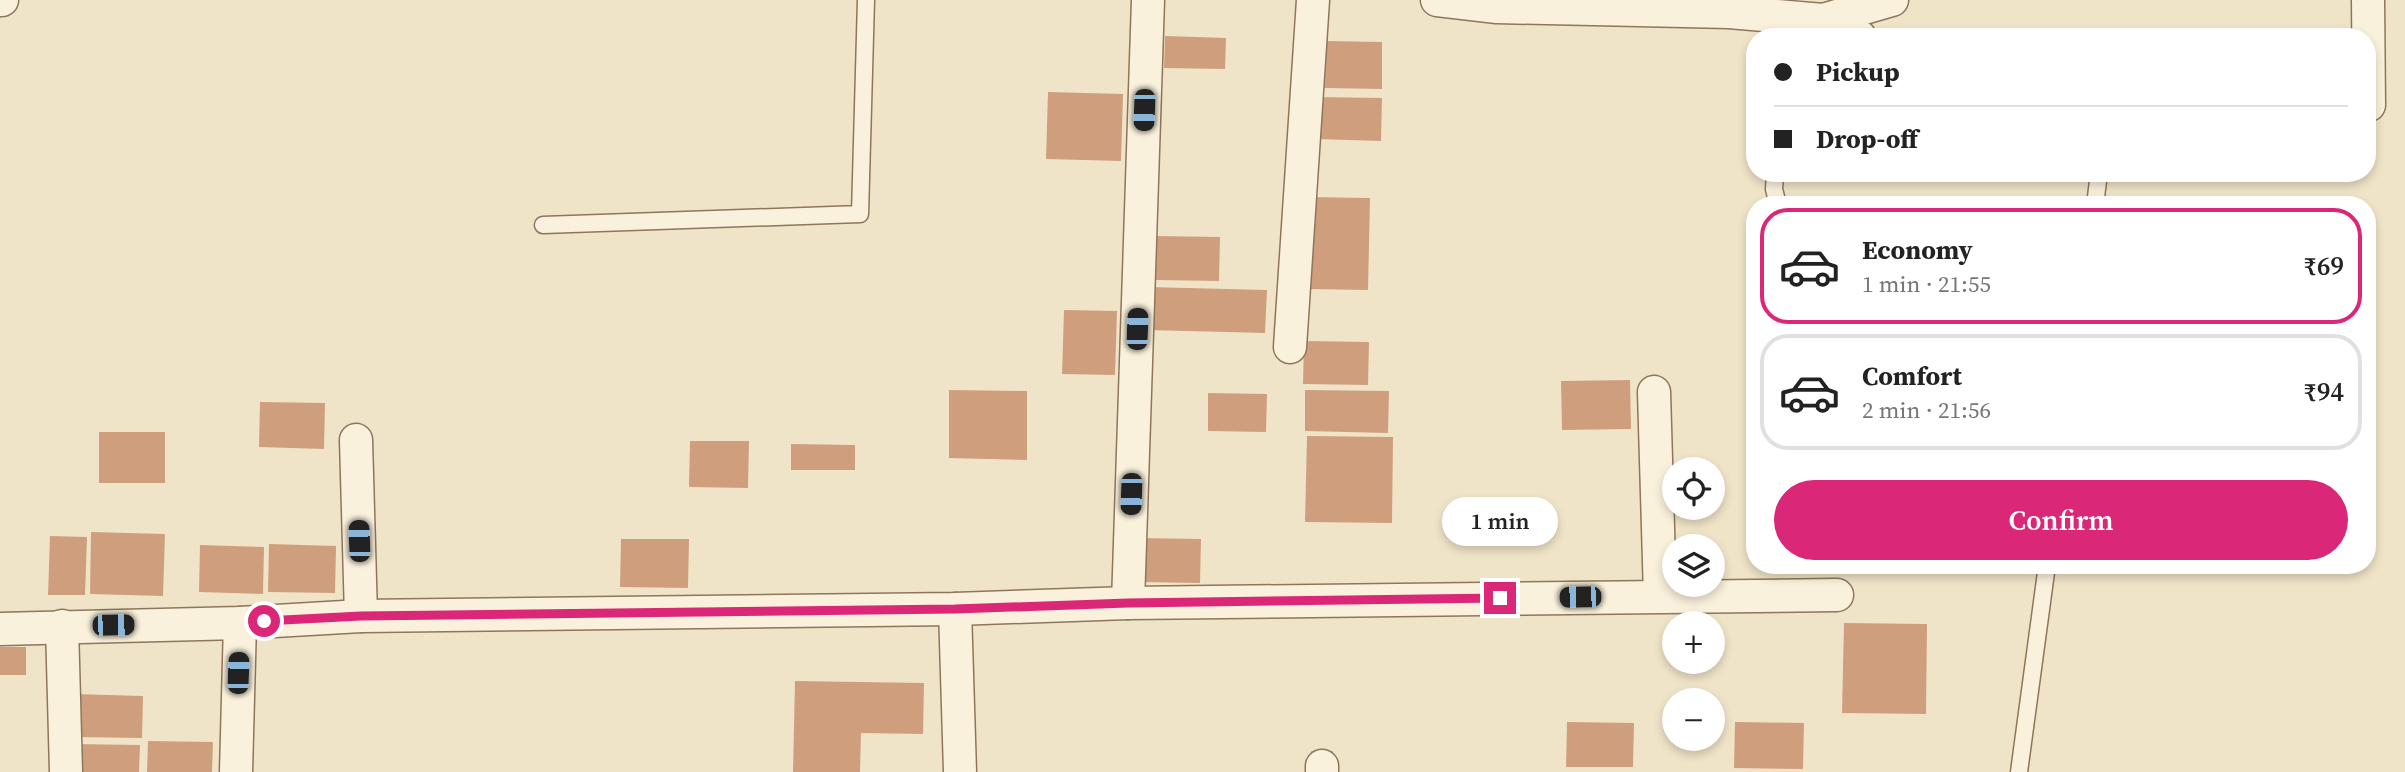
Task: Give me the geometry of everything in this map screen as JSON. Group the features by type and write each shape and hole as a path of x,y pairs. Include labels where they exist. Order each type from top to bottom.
{"street":[{"path":"1128,603 1148,0"},
{"path":"1290,347 1313,0"},
{"path":"1437,0 1729,12 1806,25 1892,0"},
{"path":"2368,0 2368,28"},
{"path":"1654,392 1660,596"},
{"path":"356,440 361,616"},
{"path":"0,629 240,623 361,616 1837,595"},
{"path":"955,609 960,772"},
{"path":"236,772 240,623"},
{"path":"62,626 66,772"}],"lane":[{"path":"543,225 860,214 866,0"},
{"path":"2020,772 2046,574"}],"building":[{"path":"1165,36 1226,38 1225,69 1164,68"},
{"path":"1326,41 1382,42 1382,89 1325,88"},
{"path":"1048,92 1123,94 1121,161 1046,159"},
{"path":"1317,97 1382,98 1381,141 1316,139"},
{"path":"1308,197 1370,198 1368,290 1306,289"},
{"path":"1156,236 1220,237 1219,281 1156,280"},
{"path":"1148,287 1267,290 1265,333 1147,330"},
{"path":"1064,310 1117,311 1115,375 1062,374"},
{"path":"1304,341 1369,342 1368,385 1303,384"},
{"path":"1630,380 1631,429 1562,430 1561,381"},
{"path":"949,390 1027,391 1027,460 949,458"},
{"path":"1305,390 1389,391 1388,433 1305,431"},
{"path":"1208,393 1267,394 1266,432 1208,431"},
{"path":"260,402 325,403 324,449 259,447"},
{"path":"99,432 165,432 165,483 99,483"},
{"path":"1307,436 1393,437 1392,523 1305,522"},
{"path":"690,441 749,441 748,488 689,487"},
{"path":"791,444 855,445 855,470 791,470"},
{"path":"91,532 165,534 163,596 90,594"},
{"path":"50,536 87,537 85,595 48,595"},
{"path":"1138,538 1201,539 1200,583 1137,582"},
{"path":"621,539 689,539 688,588 620,587"},
{"path":"269,544 336,546 335,593 268,592"},
{"path":"200,545 264,547 263,594 199,592"},
{"path":"1844,623 1927,624 1926,714 1842,713"},
{"path":"0,647 26,647 26,675 0,675"},
{"path":"795,681 924,683 923,734 861,733 860,772 793,772"},
{"path":"74,694 143,696 142,738 73,737"},
{"path":"1567,722 1634,723 1633,767 1566,767"},
{"path":"1735,722 1804,723 1803,769 1734,768"},
{"path":"148,741 213,742 212,772 147,772"},
{"path":"73,744 140,745 139,772 73,772"}],"route":[{"path":"264,621 361,616 955,609 1128,603 1500,598"}]}
